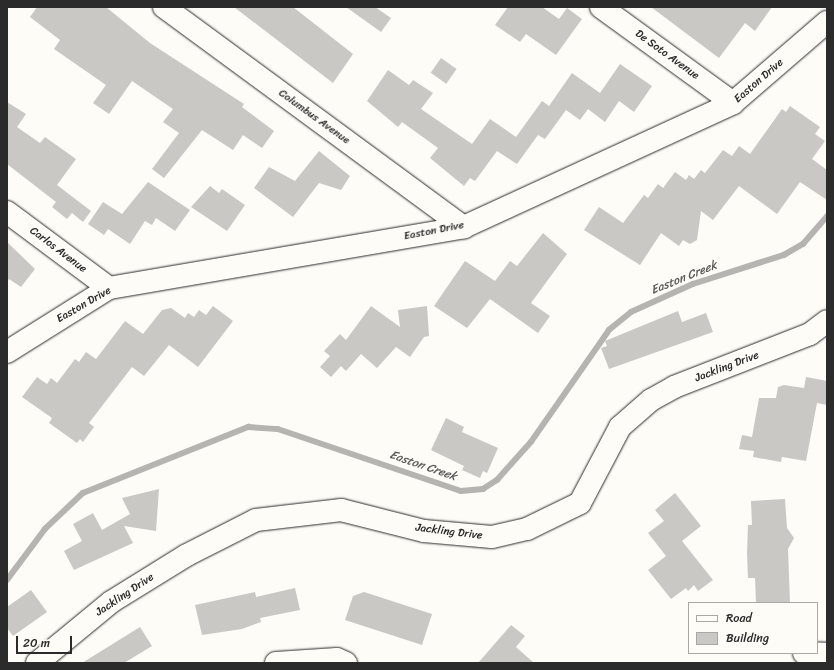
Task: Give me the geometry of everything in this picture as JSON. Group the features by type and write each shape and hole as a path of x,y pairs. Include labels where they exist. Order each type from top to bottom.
{"street":[{"name":"Columbus Avenue","path":"164,7 464,227"},
{"name":"De Soto Avenue","path":"601,7 733,103"},
{"name":"Easton Drive","path":"7,352 109,288 464,227 733,103 827,22"},
{"name":"Carlos Avenue","path":"7,212 109,288"},
{"name":"Jackling Drive","path":"37,663 111,602 187,555 256,520 341,510 424,531 492,537 527,529 580,503 620,427 651,400 674,387 810,334 827,321"},
{"path":"276,663 336,660 346,663"}],"building":[{"path":"37,7 106,7 150,43 244,104 242,107 274,131 262,148 243,135 233,150 202,130 164,178 152,169 179,133 163,122 173,109 132,81 109,114 93,103 106,85 54,49 60,40 30,17"},
{"path":"234,7 293,7 353,54 333,83"},
{"path":"346,7 375,7 391,18 381,32"},
{"path":"508,7 542,7 559,19 567,8 582,19 556,55 526,34 520,42 495,25"},
{"path":"651,7 772,7 755,31 745,23 719,58"},
{"path":"441,58 457,69 446,84 431,73"},
{"path":"620,64 652,86 634,112 619,101 605,122 588,109 580,120 566,110 545,139 538,135 517,164 497,151 475,181 470,178 464,186 430,158 438,148 402,122 398,127 367,101 388,70 409,85 413,80 433,93 421,109 472,144 490,119 516,137 542,101 549,106 572,73 600,93"},
{"path":"7,102 26,114 17,127 40,143 45,137 76,159 57,185 91,211 83,222 72,213 67,219 52,207 56,202 7,164"},
{"path":"790,106 820,127 815,134 825,141 812,159 827,170 827,200 800,182 777,214 739,186 713,220 701,211 697,240 690,244 683,240 679,246 661,233 640,265 584,230 599,207 623,223 644,195 648,198 658,184 663,188 675,172 686,180 689,175 694,179 701,170 705,173 723,150 732,156 739,146 750,154 782,109 786,112"},
{"path":"319,151 350,176 341,190 319,183 293,217 254,188 269,167 295,181"},
{"path":"148,182 190,210 175,231 156,218 152,225 145,221 130,244 108,229 104,235 88,224 103,202 122,214"},
{"path":"210,186 219,193 222,189 245,205 227,231 191,207"},
{"path":"543,233 567,254 531,303 550,316 538,333 490,299 467,328 434,306 465,261 495,281 510,261 517,266"},
{"path":"7,242 35,269 21,287 9,279 7,282"},
{"path":"213,306 233,321 198,367 169,345 144,376 132,367 89,423 94,427 83,442 80,439 77,443 49,423 52,418 22,397 37,377 47,384 51,378 57,383 75,359 79,362 86,352 96,359 125,321 143,334 162,310 171,308 185,318 188,313 194,317 199,310 206,315"},
{"path":"371,306 400,327 398,310 427,306 429,336 424,337 410,357 396,347 377,368 361,354 346,371 341,366 331,377 320,367 330,356 324,351 340,334 346,340"},
{"path":"678,311 682,322 706,313 713,332 609,369 601,348 607,346 605,341"},
{"path":"806,377 827,381 827,405 817,403 806,461 782,457 781,462 753,457 754,451 739,449 742,435 752,437 759,398 776,398 778,387 784,385 804,388"},
{"path":"446,418 464,427 462,432 498,448 487,473 483,471 480,478 462,470 464,466 431,450"},
{"path":"159,489 156,531 124,526 133,543 74,570 64,551 82,541 73,524 93,513 102,530 130,514 122,498"},
{"path":"675,493 701,526 682,541 713,580 698,591 694,585 688,591 686,588 671,599 648,570 666,556 648,533 664,521 655,510"},
{"path":"785,499 787,528 794,538 788,549 790,602 756,602 755,578 748,578 748,525 752,525 751,501"},
{"path":"295,588 300,610 260,618 261,622 242,629 202,635 195,605 255,592 256,597"},
{"path":"31,590 47,612 13,636 7,628 7,607"},
{"path":"364,592 432,614 422,645 345,620 353,596"},
{"path":"511,625 525,636 516,647 534,663 478,663"},
{"path":"140,627 152,646 124,663 82,663"}],"waterway":[{"name":"Easton Creek","path":"7,580 45,529 83,493 248,427 278,429 461,491 483,489 497,480 531,442 609,330 631,312 693,284 784,255 803,244 827,216"}]}
